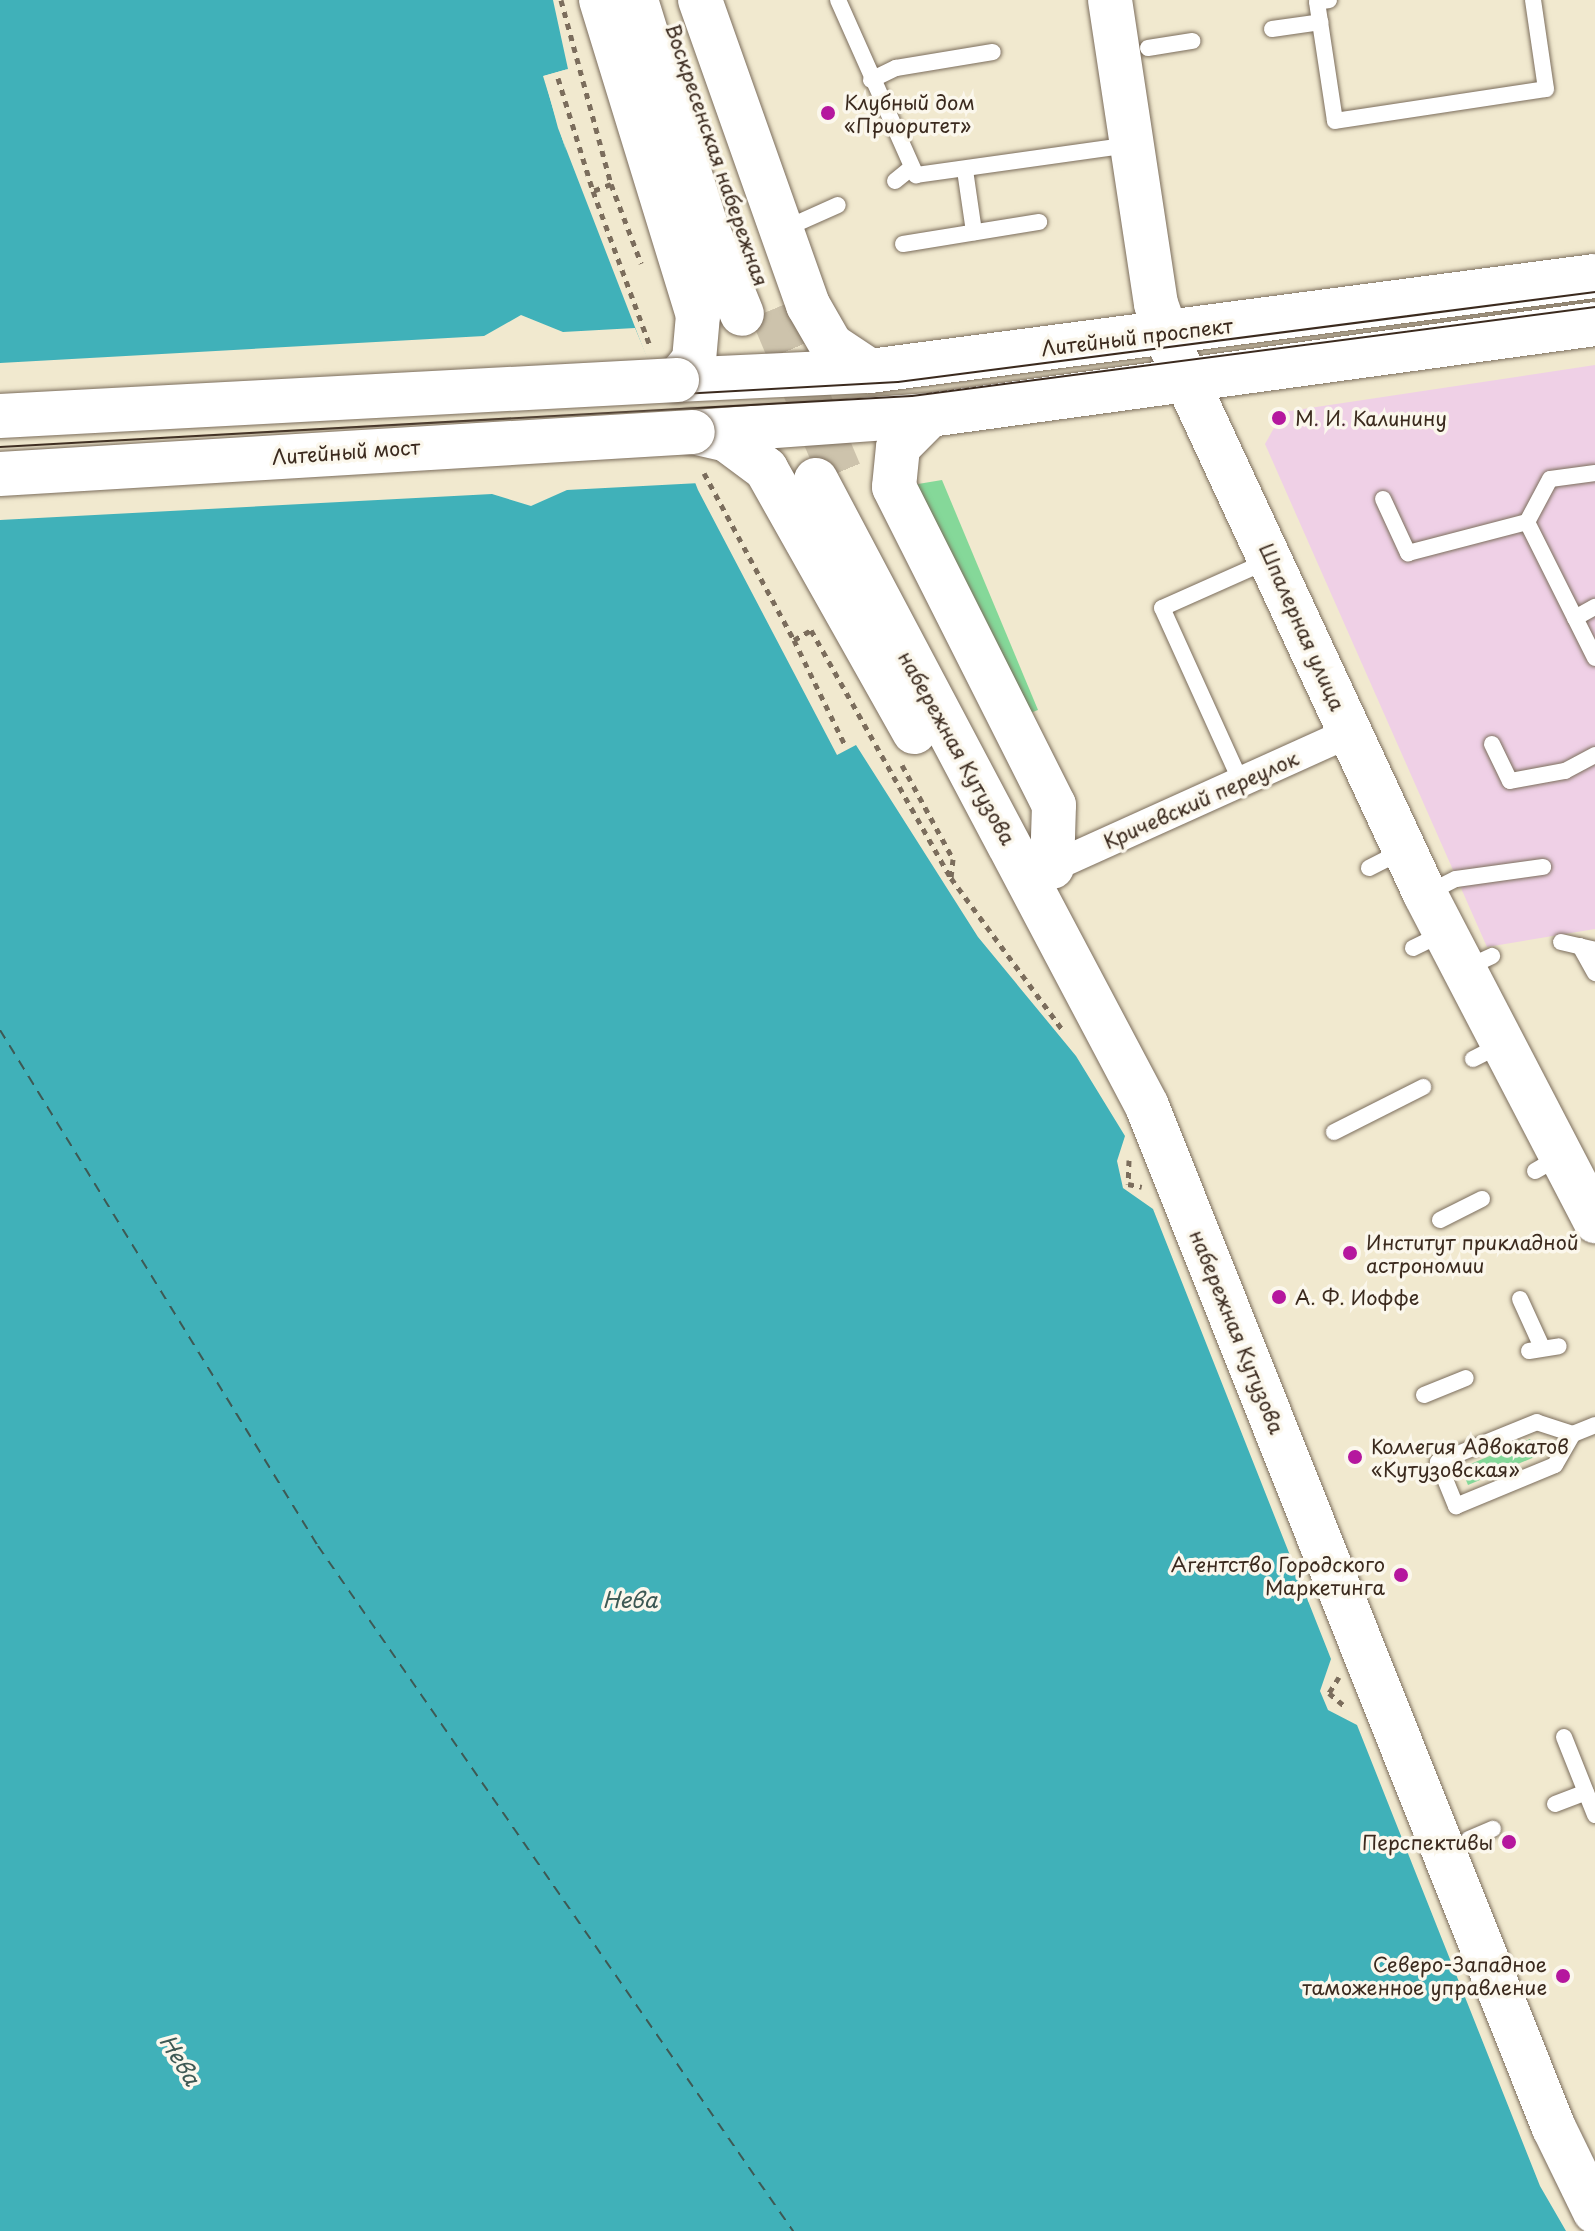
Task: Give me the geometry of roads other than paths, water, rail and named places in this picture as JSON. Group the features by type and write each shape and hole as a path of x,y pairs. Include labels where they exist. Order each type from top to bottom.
{"main road":[{"path":"0,416 667,370 694,360 698,315 601,0"},
{"name":"Воскресенская набережная","path":"636,0 705,223 756,312 665,0"},
{"path":"700,0 781,230 820,328 831,345 870,371"},
{"name":"Шпалерная улица","path":"1110,0 1132,144 1181,332"},
{"name":"Шпалерная улица","path":"1141,0 1185,380 1272,560 1349,733 1387,859 1425,894 1453,952 1487,1052 1548,1164 1595,1221"},
{"name":"Литейный проспект","path":"667,370 870,371 1595,276"},
{"path":"698,450 1595,324"},
{"path":"930,415 898,447 894,487 1054,805 1052,867"},
{"path":"698,450 727,440 766,469 1019,918 1092,1037"},
{"name":"Литейный мост","path":"0,474 698,450"},
{"name":"набережная Кутузова","path":"1595,2151 1481,1834 1172,1096 1052,867 829,479 1092,1037 1554,2128 1595,2212"}],"street":[{"name":"Кричевский переулок","path":"1052,867 1349,733"}],"lane":[{"path":"838,0 910,169 922,177 1132,144"},
{"path":"1329,0 1317,2 1335,121 1546,89 1533,0"},
{"path":"1272,29 1321,22"},
{"path":"1148,48 1192,41"},
{"path":"871,80 896,68 993,52"},
{"path":"895,181 910,169"},
{"path":"965,170 974,232"},
{"path":"781,230 838,205"},
{"path":"903,244 1039,222"},
{"path":"1383,499 1408,553 1527,522 1550,479 1595,473"},
{"path":"1527,522 1595,658"},
{"path":"1241,782 1162,608 1272,560"},
{"path":"1575,618 1595,607"},
{"path":"1492,744 1510,781 1565,771 1595,755"},
{"path":"1425,894 1456,879 1543,867"},
{"path":"1561,942 1588,948 1595,973"},
{"path":"1334,1132 1423,1087"},
{"path":"1440,1220 1482,1199"},
{"path":"1520,1299 1535,1348 1559,1346"},
{"path":"1424,1395 1466,1378"},
{"path":"1573,1434 1537,1422 1438,1462 1456,1506 1555,1465 1573,1434 1595,1425"},
{"path":"1564,1737 1595,1815"},
{"path":"1555,1804 1586,1792"}],"water":[{"name":"Нева","path":"0,0 553,0 568,69 544,76 558,128 698,490 837,755 856,745 978,937 1076,1056 1125,1136 1117,1161 1123,1188 1153,1209 1331,1659 1320,1691 1328,1710 1357,1725 1540,2186 1566,2231 0,2231"}],"tunnel":[{"path":"771,310 842,478"}],"tram line":[{"path":"0,432 898,382 1595,292"},
{"path":"0,447 912,396 1595,307"}],"place":[{"name":"Клубный дом «Приоритет»","path":"828,113"},
{"name":"М. И. Калинину","path":"1279,418"},
{"name":"Институт прикладной астрономии","path":"1350,1253"},
{"name":"А. Ф. Иоффе","path":"1279,1297"},
{"name":"Коллегия Адвокатов «Кутузовская»","path":"1355,1457"},
{"name":"Агентство Городского Маркетинга","path":"1401,1575"},
{"name":"Перспективы","path":"1509,1842"},
{"name":"Северо-Западное таможенное управление","path":"1563,1976"}]}
